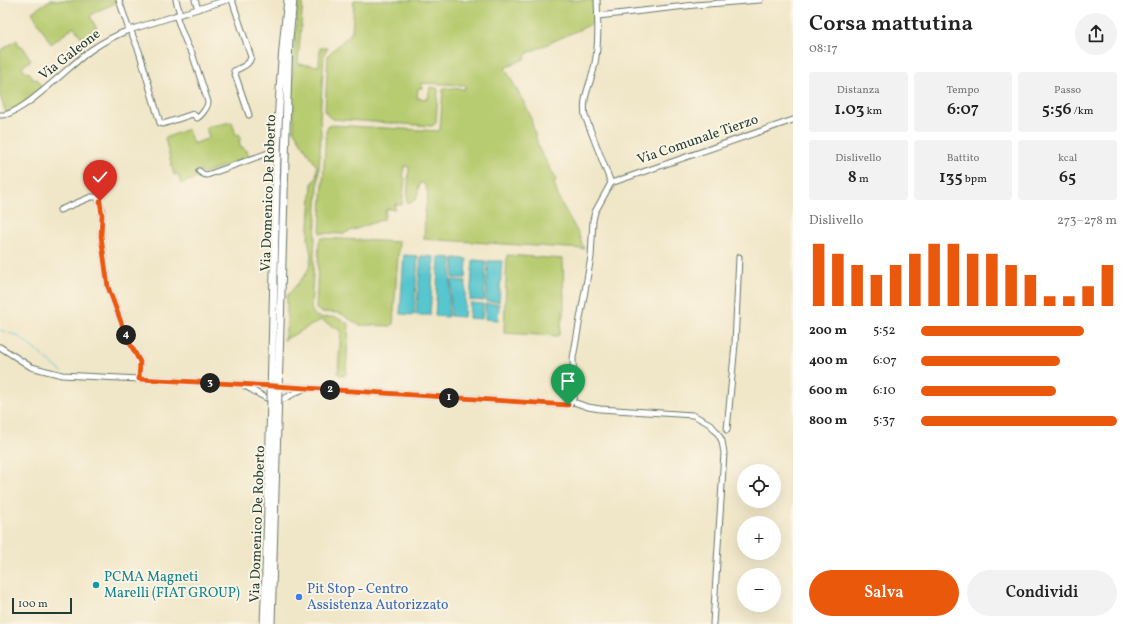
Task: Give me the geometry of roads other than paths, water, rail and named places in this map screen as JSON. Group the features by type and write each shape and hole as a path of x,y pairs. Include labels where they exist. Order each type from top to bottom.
{"highway":[{"path":"266,624 276,172 282,56 291,0"},
{"path":"271,624 291,0"}],"street":[{"path":"119,0 139,51 159,122 163,124 193,114 197,118 208,105 192,53 189,50 178,15 176,0"},
{"path":"195,0 198,9"},
{"name":"Via Galeone","path":"0,115 9,114 36,96 91,50 114,36 224,0"},
{"path":"232,0 251,57 250,62 234,71 249,115"},
{"name":"Via Domenico De Roberto","path":"266,624 275,400 285,69 291,0"},
{"path":"575,402 573,358 591,256 592,220 611,184 585,116 584,108 584,100 594,69 596,57 598,16 597,0"},
{"path":"598,16 695,5 760,0"},
{"name":"Via Comunale Tierzo","path":"611,184 793,120"},
{"path":"199,171 206,175 282,148"},
{"path":"60,210 91,197 98,197 102,209 101,236 108,287 127,338 140,362 139,379"},
{"path":"727,430 735,344 739,258"},
{"path":"0,347 31,367 62,375 243,384 565,405 575,402 588,407 600,409 693,415 710,424 717,432 722,441 724,453 713,624"},
{"path":"243,384 266,398 275,400 285,398 294,392 306,388"}],"water":[{"path":"404,255 418,256 414,315 400,314"},
{"path":"421,256 434,257 430,315 416,315"},
{"path":"439,257 452,258 448,317 435,316"},
{"path":"454,258 467,259 466,278 453,278"},
{"path":"473,260 486,261 484,301 470,300"},
{"path":"488,261 502,261 499,302 486,301"},
{"path":"452,280 466,281 464,317 450,316"},
{"path":"470,303 483,304 482,319 469,318"},
{"path":"485,304 499,304 498,320 485,319"}],"waterway":[{"path":"0,330 18,336 62,372"}],"place":[{"name":"PCMA Magneti Marelli (FIAT GROUP)","path":"96,585"},
{"name":"Pit Stop - Centro Assistenza Autorizzato","path":"299,597"}]}
